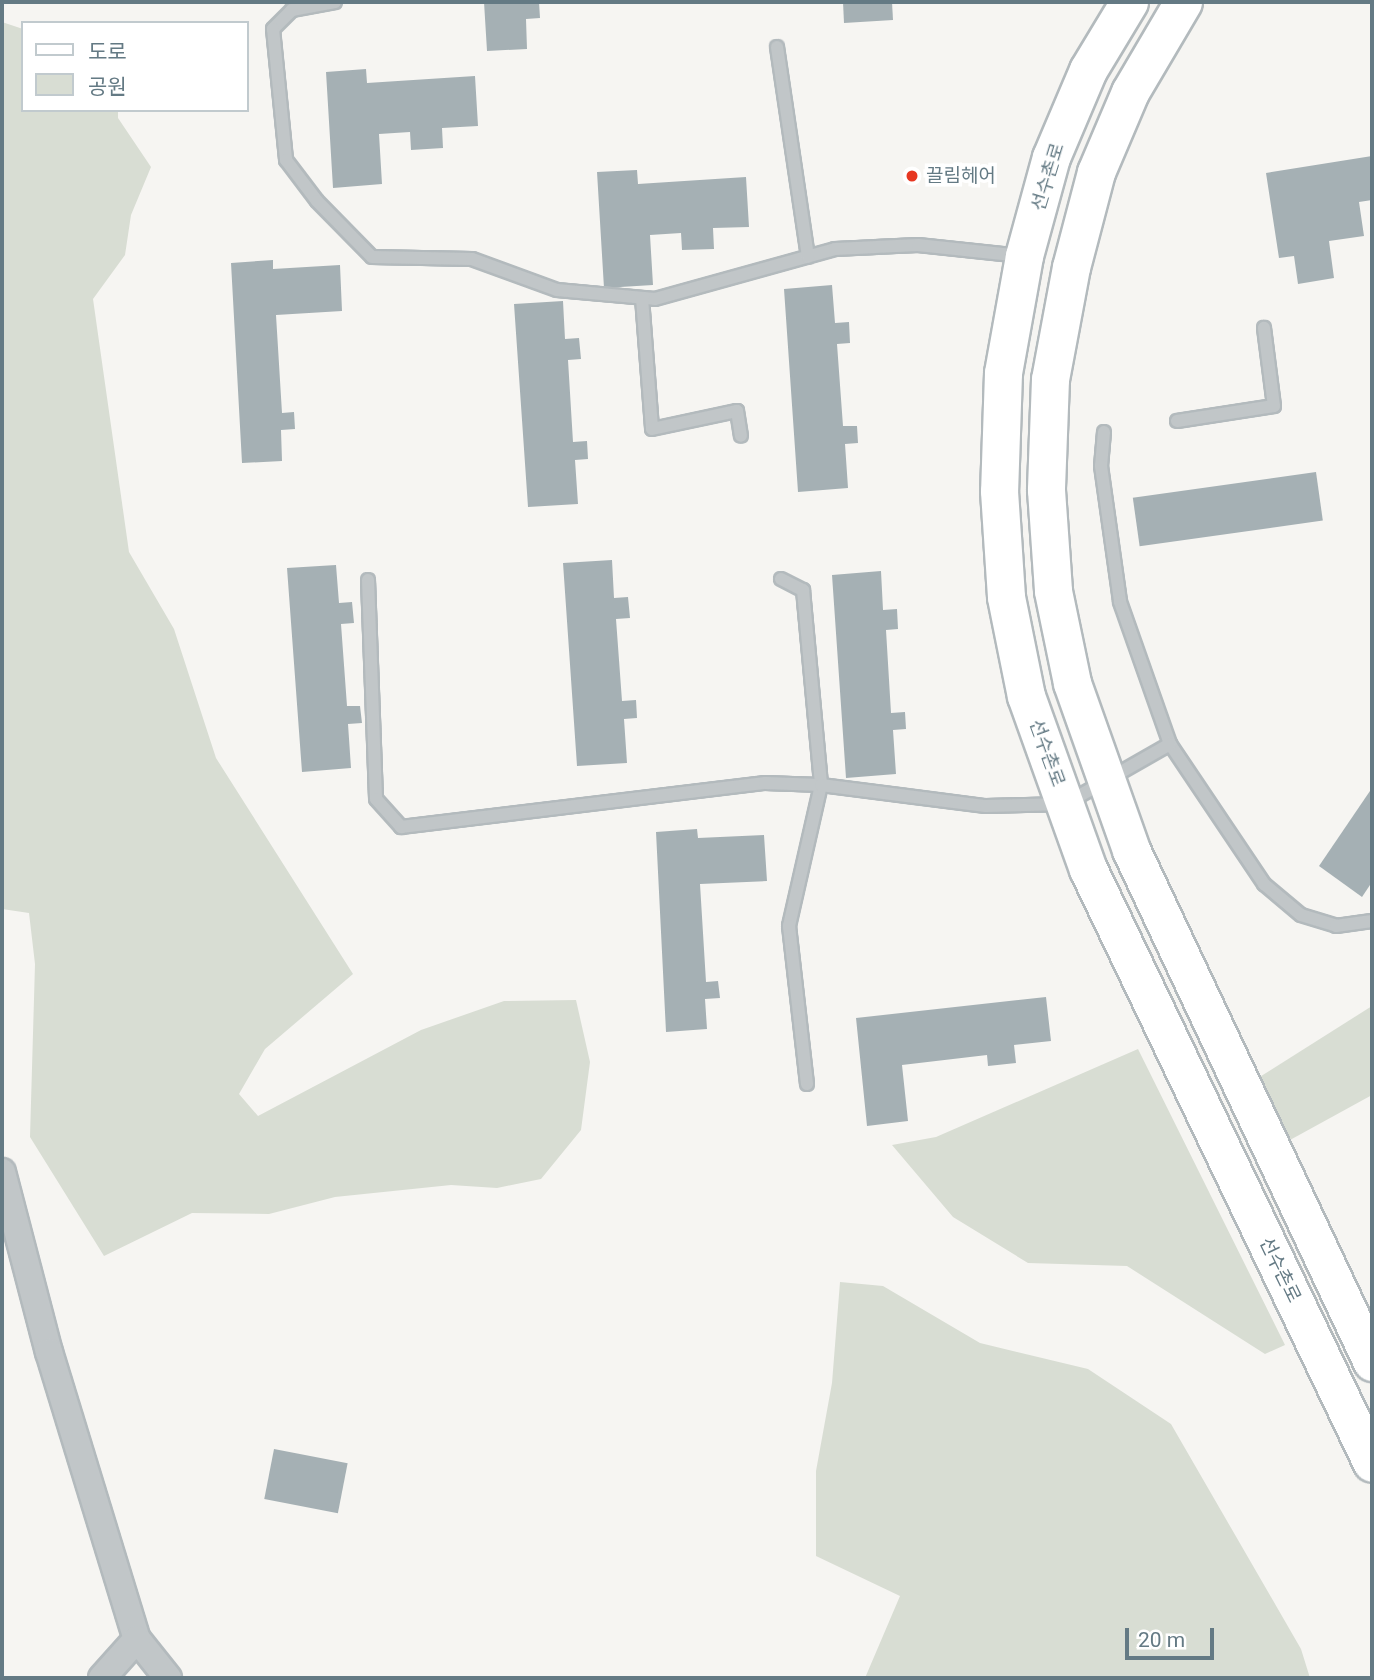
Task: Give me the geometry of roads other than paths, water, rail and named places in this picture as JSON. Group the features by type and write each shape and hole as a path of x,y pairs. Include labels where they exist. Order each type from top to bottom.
{"street":[{"name":"선수촌로","path":"1129,2 1088,71 1051,157 1024,256 1003,373 999,491 1005,584 1026,696 1088,869 1372,1463"},
{"path":"1183,2 1130,92 1096,172 1071,267 1050,379 1046,490 1053,591 1072,683 1131,850 1372,1362"},
{"path":"1024,256 1071,267"},
{"path":"2,1172 49,1352 137,1639 168,1678"},
{"path":"102,1678 137,1639"}],"lane":[{"path":"335,2 292,10 273,29 286,160 317,201 372,257 472,259 557,290 655,299 835,249 918,245 1024,256"},
{"path":"777,47 808,257"},
{"path":"642,298 652,429 737,411 741,436"},
{"path":"1177,421 1274,406 1264,328"},
{"path":"1104,432 1101,467 1120,602 1170,744 1264,884 1301,915 1336,926 1372,921"},
{"path":"781,579 803,590 821,785 789,926 807,1084"},
{"path":"368,580 376,799 401,827 765,783 821,785 986,806 1065,804 1170,744"}],"place":[{"name":"끌림헤어","path":"912,176"}]}
